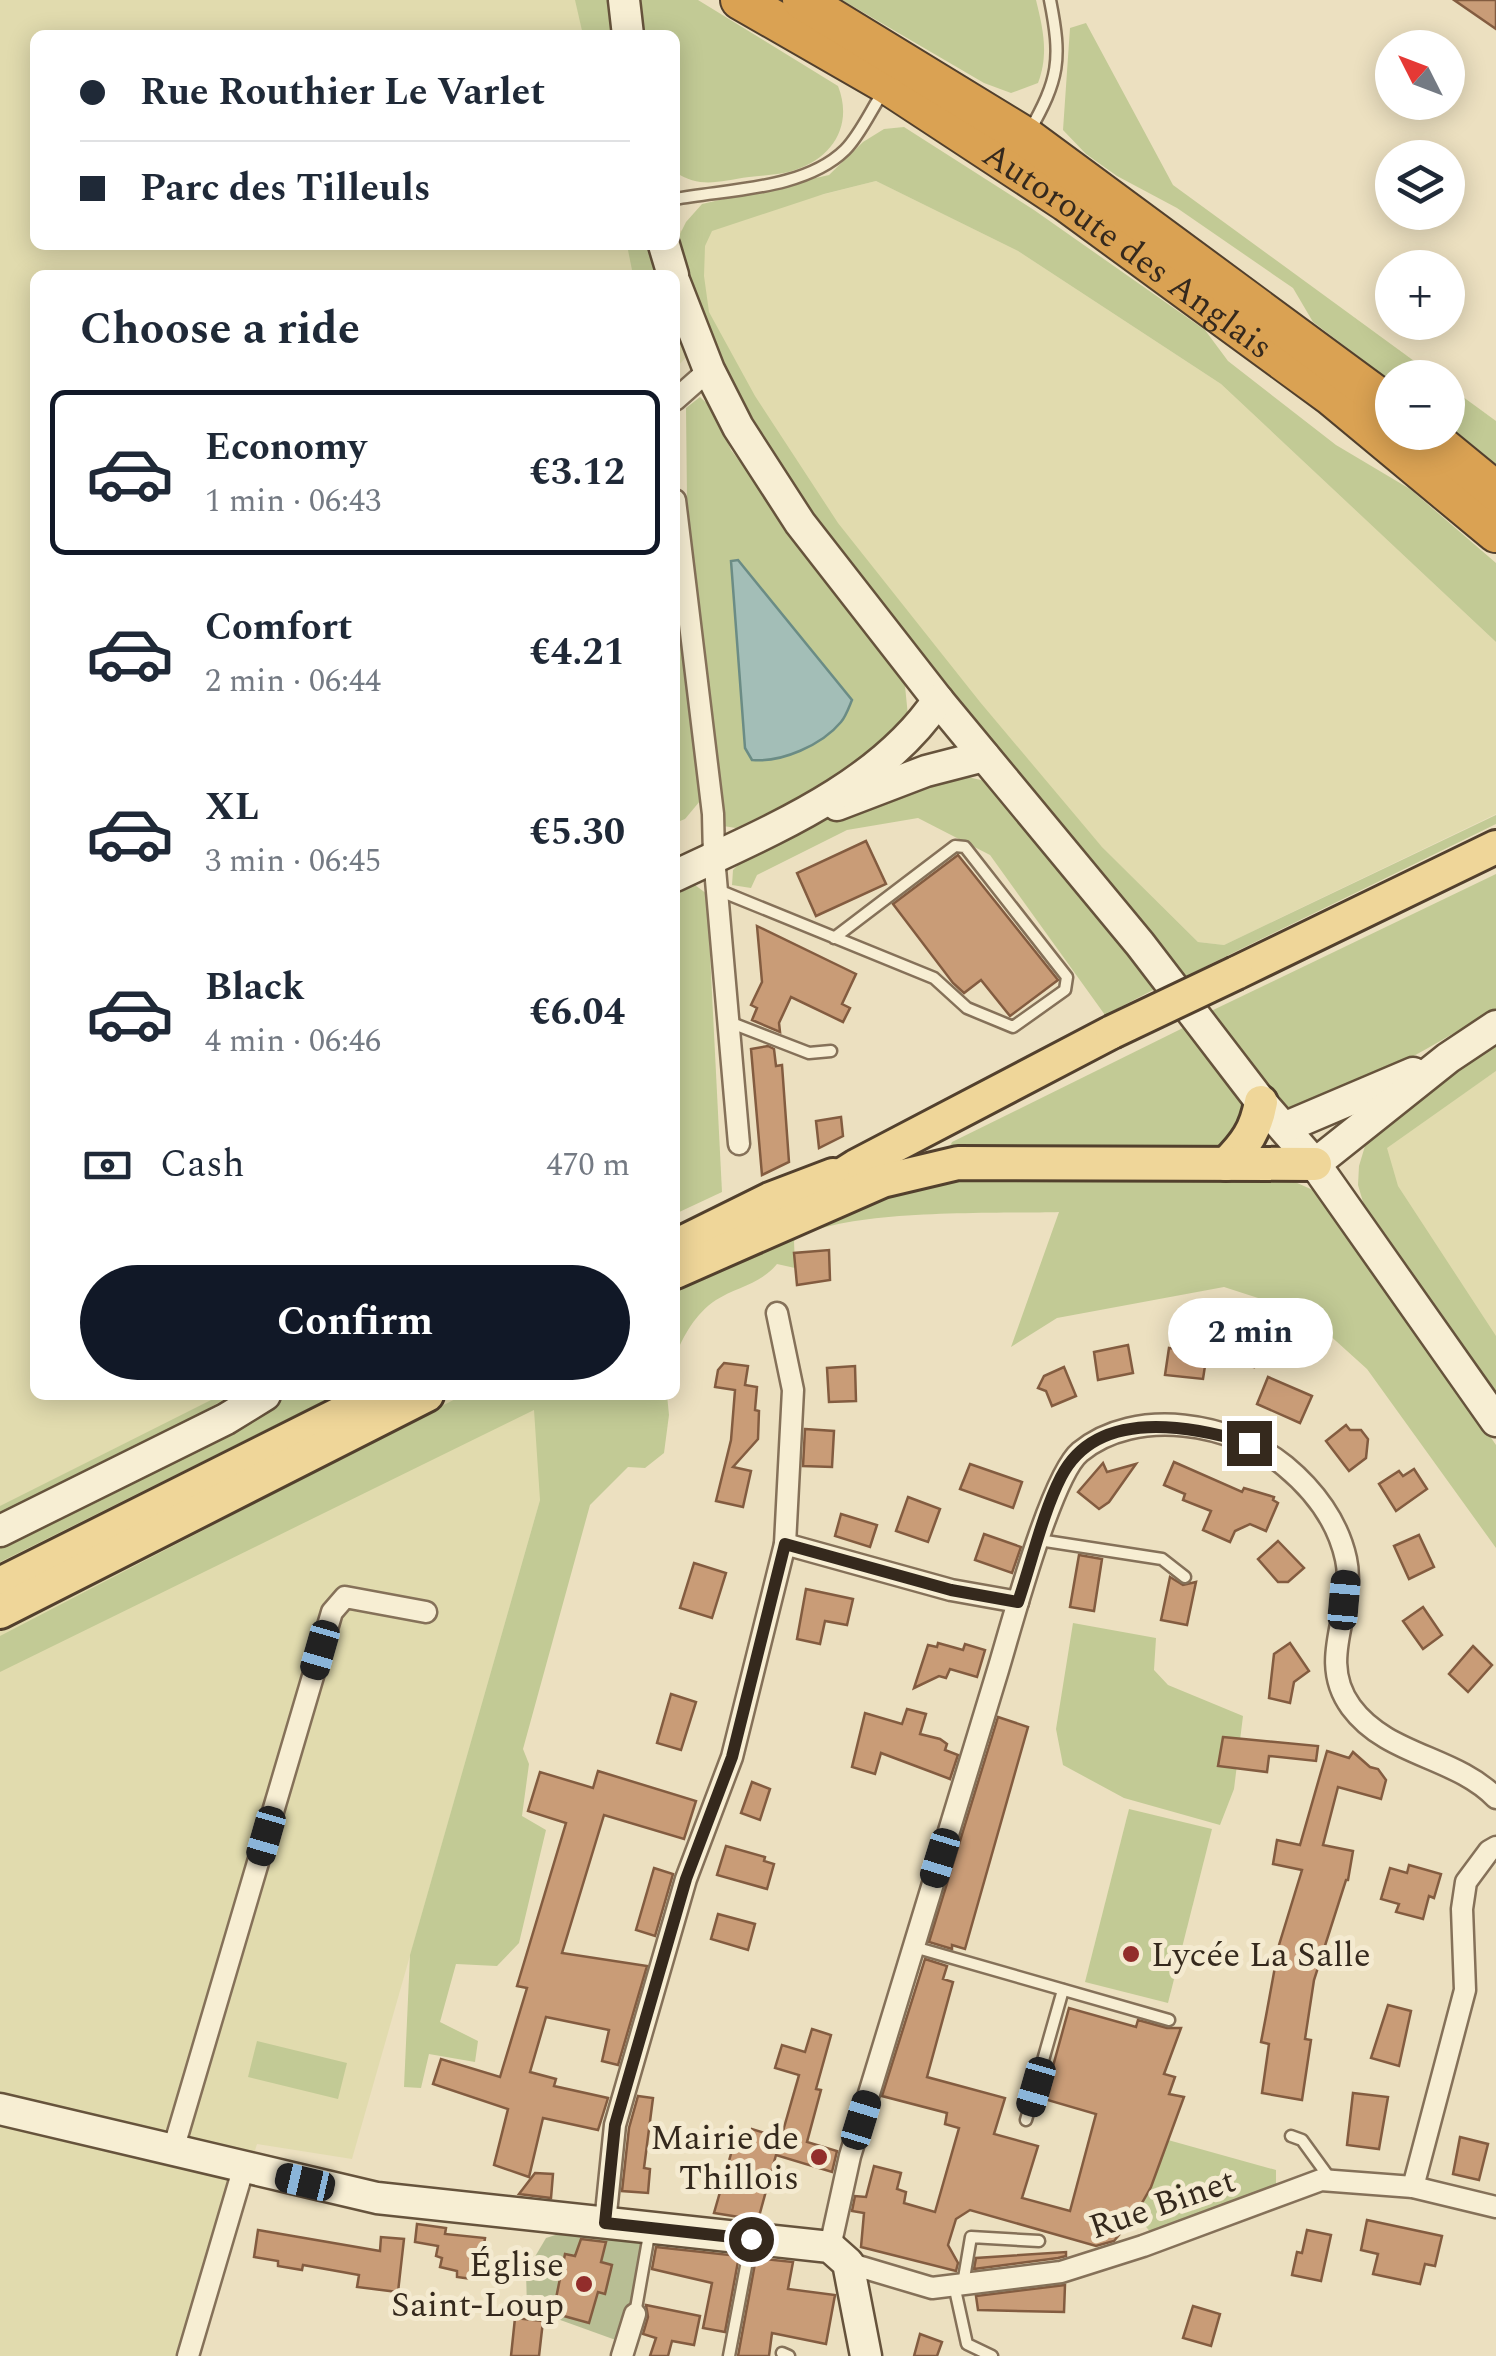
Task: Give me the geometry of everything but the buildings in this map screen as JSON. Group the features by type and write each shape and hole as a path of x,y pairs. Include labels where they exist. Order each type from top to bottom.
{"highway":[{"name":"Autoroute des Anglais","path":"740,0 888,85 1066,202 1331,396 1496,534"},
{"name":"Autoroute des Anglais","path":"802,0 1026,137 1375,395"},
{"path":"1446,450 1496,491"}],"main road":[{"path":"680,1267 769,1220 856,1166 1112,1032 1496,847"},
{"path":"1226,1164 1249,1140 1261,1102"},
{"path":"680,1268 882,1181 932,1168 958,1164 1315,1164"},
{"path":"680,1230 856,1166"},
{"path":"680,1243 770,1198"},
{"path":"0,1584 367,1400"},
{"path":"0,1612 417,1400"}],"street":[{"path":"624,0 627,30"},
{"path":"680,296 709,370 738,427 800,523 938,700 1315,1164 1496,1421"},
{"path":"680,396 709,370"},
{"path":"680,541 713,814 739,1144"},
{"path":"787,822 894,752 938,700"},
{"path":"680,874 787,822 926,771 984,756"},
{"path":"1315,1164 1448,1058 1496,1026"},
{"path":"1286,1127 1448,1058"},
{"path":"605,2223 615,2125 686,1879 732,1757 785,1544 794,1390 777,1313"},
{"path":"0,1531 257,1400"},
{"path":"866,2356 839,2255 850,2156 1018,1602 1061,1476 1079,1452 1116,1432 1182,1426 1249,1443 1282,1464 1313,1492 1334,1526 1347,1562 1334,1662 1350,1705 1382,1737 1464,1772 1496,1798"},
{"path":"785,1544 951,1590 1018,1602"},
{"path":"173,2150 332,1612 345,1597 426,1612"},
{"path":"1414,2187 1466,1990 1462,1910 1466,1882 1496,1846"},
{"path":"0,2109 377,2198 751,2239 839,2255"},
{"path":"188,2356 240,2180 240,2166"},
{"name":"Rue Binet","path":"839,2255 932,2288 1061,2272 1321,2180 1414,2187 1496,2207"},
{"path":"622,2356 635,2314"}],"lane":[{"path":"1026,137 1050,95 1058,60 1050,0"},
{"path":"680,197 777,182 823,165 846,150 888,85"},
{"path":"717,890 834,938 934,978 967,1008 1013,1026 1065,990 1067,977 965,847 955,846 834,938"},
{"path":"728,1022 810,1053 830,1051"},
{"path":"1040,1540 1162,1559 1185,1576"},
{"path":"916,1939 1063,1990 1169,2020"},
{"path":"1026,2120 1063,1990"},
{"path":"1291,2136 1302,2140 1332,2181"},
{"path":"635,2314 650,2228"},
{"path":"992,2356 966,2344 958,2285 971,2238 1039,2241"},
{"path":"730,2356 751,2239"}],"shaded area":[{"path":"0,0 576,0 584,30 30,30 30,250 680,250 680,231 876,181 1018,251 1221,384 1496,642 1496,814 1224,945 1198,942 1102,847 972,706 758,415 709,333 680,364 680,270 30,270 30,1400 569,1400 352,2159 257,2144 192,2356 0,2356"},
{"path":"1496,1071 1496,1368 1359,1166"}],"green space":[{"path":"575,0 612,0 616,30 582,30"},
{"path":"636,0 698,0 838,86 843,113 837,137 820,157 790,172 710,182 684,177 680,175 680,30 640,30"},
{"path":"842,0 1036,0 1044,52 1038,83 1011,93 984,83"},
{"path":"1086,23 1173,185 1375,332 1375,340 1385,340 1413,360 1375,360 1375,369 1313,322 1293,288 1177,208 1117,176 1086,154 1063,130 1070,28"},
{"path":"904,127 1034,210 1205,330 1228,361 1336,445 1410,489 1496,563 1496,642 1221,384 1018,251 876,181 712,231 705,246 709,312 755,396 838,523 1102,847 1198,942 1224,945 1496,815 1496,824 1184,977 828,539 726,375 694,306 680,250 680,234 702,204 829,175 863,142 884,129"},
{"path":"628,250 656,250 662,270 632,270"},
{"path":"700,397 714,410 731,450 904,676 908,716 865,766 736,828 723,826 687,498 686,408"},
{"path":"1465,398 1496,421 1496,464 1465,439"},
{"path":"680,623 700,801 680,821"},
{"path":"963,776 990,782 1000,793 1155,989 1105,1015 990,855 918,818 847,830 757,875 751,888 732,885 733,870 751,856 808,826 876,800"},
{"path":"1496,874 1496,1009 1370,1079 1289,1109 1275,1099 1209,1012"},
{"path":"695,885 707,894 722,1192 680,1212 680,892"},
{"path":"1189,1025 1243,1100 1248,1122 1224,1150 974,1154 949,1148 952,1142"},
{"path":"1496,1042 1496,1071 1387,1148 1398,1186 1496,1336 1496,1404 1366,1212 1358,1185 1368,1136"},
{"path":"980,1174 1284,1177 1315,1191 1371,1264 1496,1445 1496,1548 1367,1369 1305,1313 1224,1287 1057,1318 1011,1347 1059,1212 920,1215 815,1230 794,1241 795,1268 777,1264 764,1276 709,1305 680,1346 680,1286 888,1193"},
{"path":"211,1400 223,1400 101,1469 0,1519 0,1506"},
{"path":"265,1400 326,1400 0,1562 0,1539"},
{"path":"453,1400 668,1400 664,1453 645,1468 628,1467 590,1505 523,1749 529,1764 522,1816 546,1830 519,1943 497,1966 456,1964 440,2022 478,2041 475,2062 429,2054 421,2088 404,2087 410,1955 540,1500 534,1410 0,1672 0,1636"},
{"path":"1073,1623 1156,1638 1154,1670 1168,1685 1243,1716 1234,1789 1220,1825 1124,1798 1063,1765 1056,1729"},
{"path":"1129,1809 1212,1829 1168,2003 1085,1982"},
{"path":"257,2041 347,2063 338,2099 248,2077"},
{"path":"1168,2140 1276,2170 1276,2188 1151,2233 1135,2213"},
{"path":"574,2229 644,2239 624,2343 527,2308 526,2272 546,2238"}],"water":[{"path":"738,560 852,700 841,722 823,738 775,759 752,760 745,748 731,561"}],"place":[{"name":"Lycée La Salle","path":"1131,1954"},
{"name":"Mairie de Thillois","path":"819,2157"},
{"name":"Église Saint-Loup","path":"584,2284"}],"route":[{"path":"751,2239 605,2223 615,2125 686,1879 732,1757 785,1544 951,1590 1018,1602 1061,1476 1079,1452 1116,1432 1151,1426 1182,1426 1249,1443"}]}
